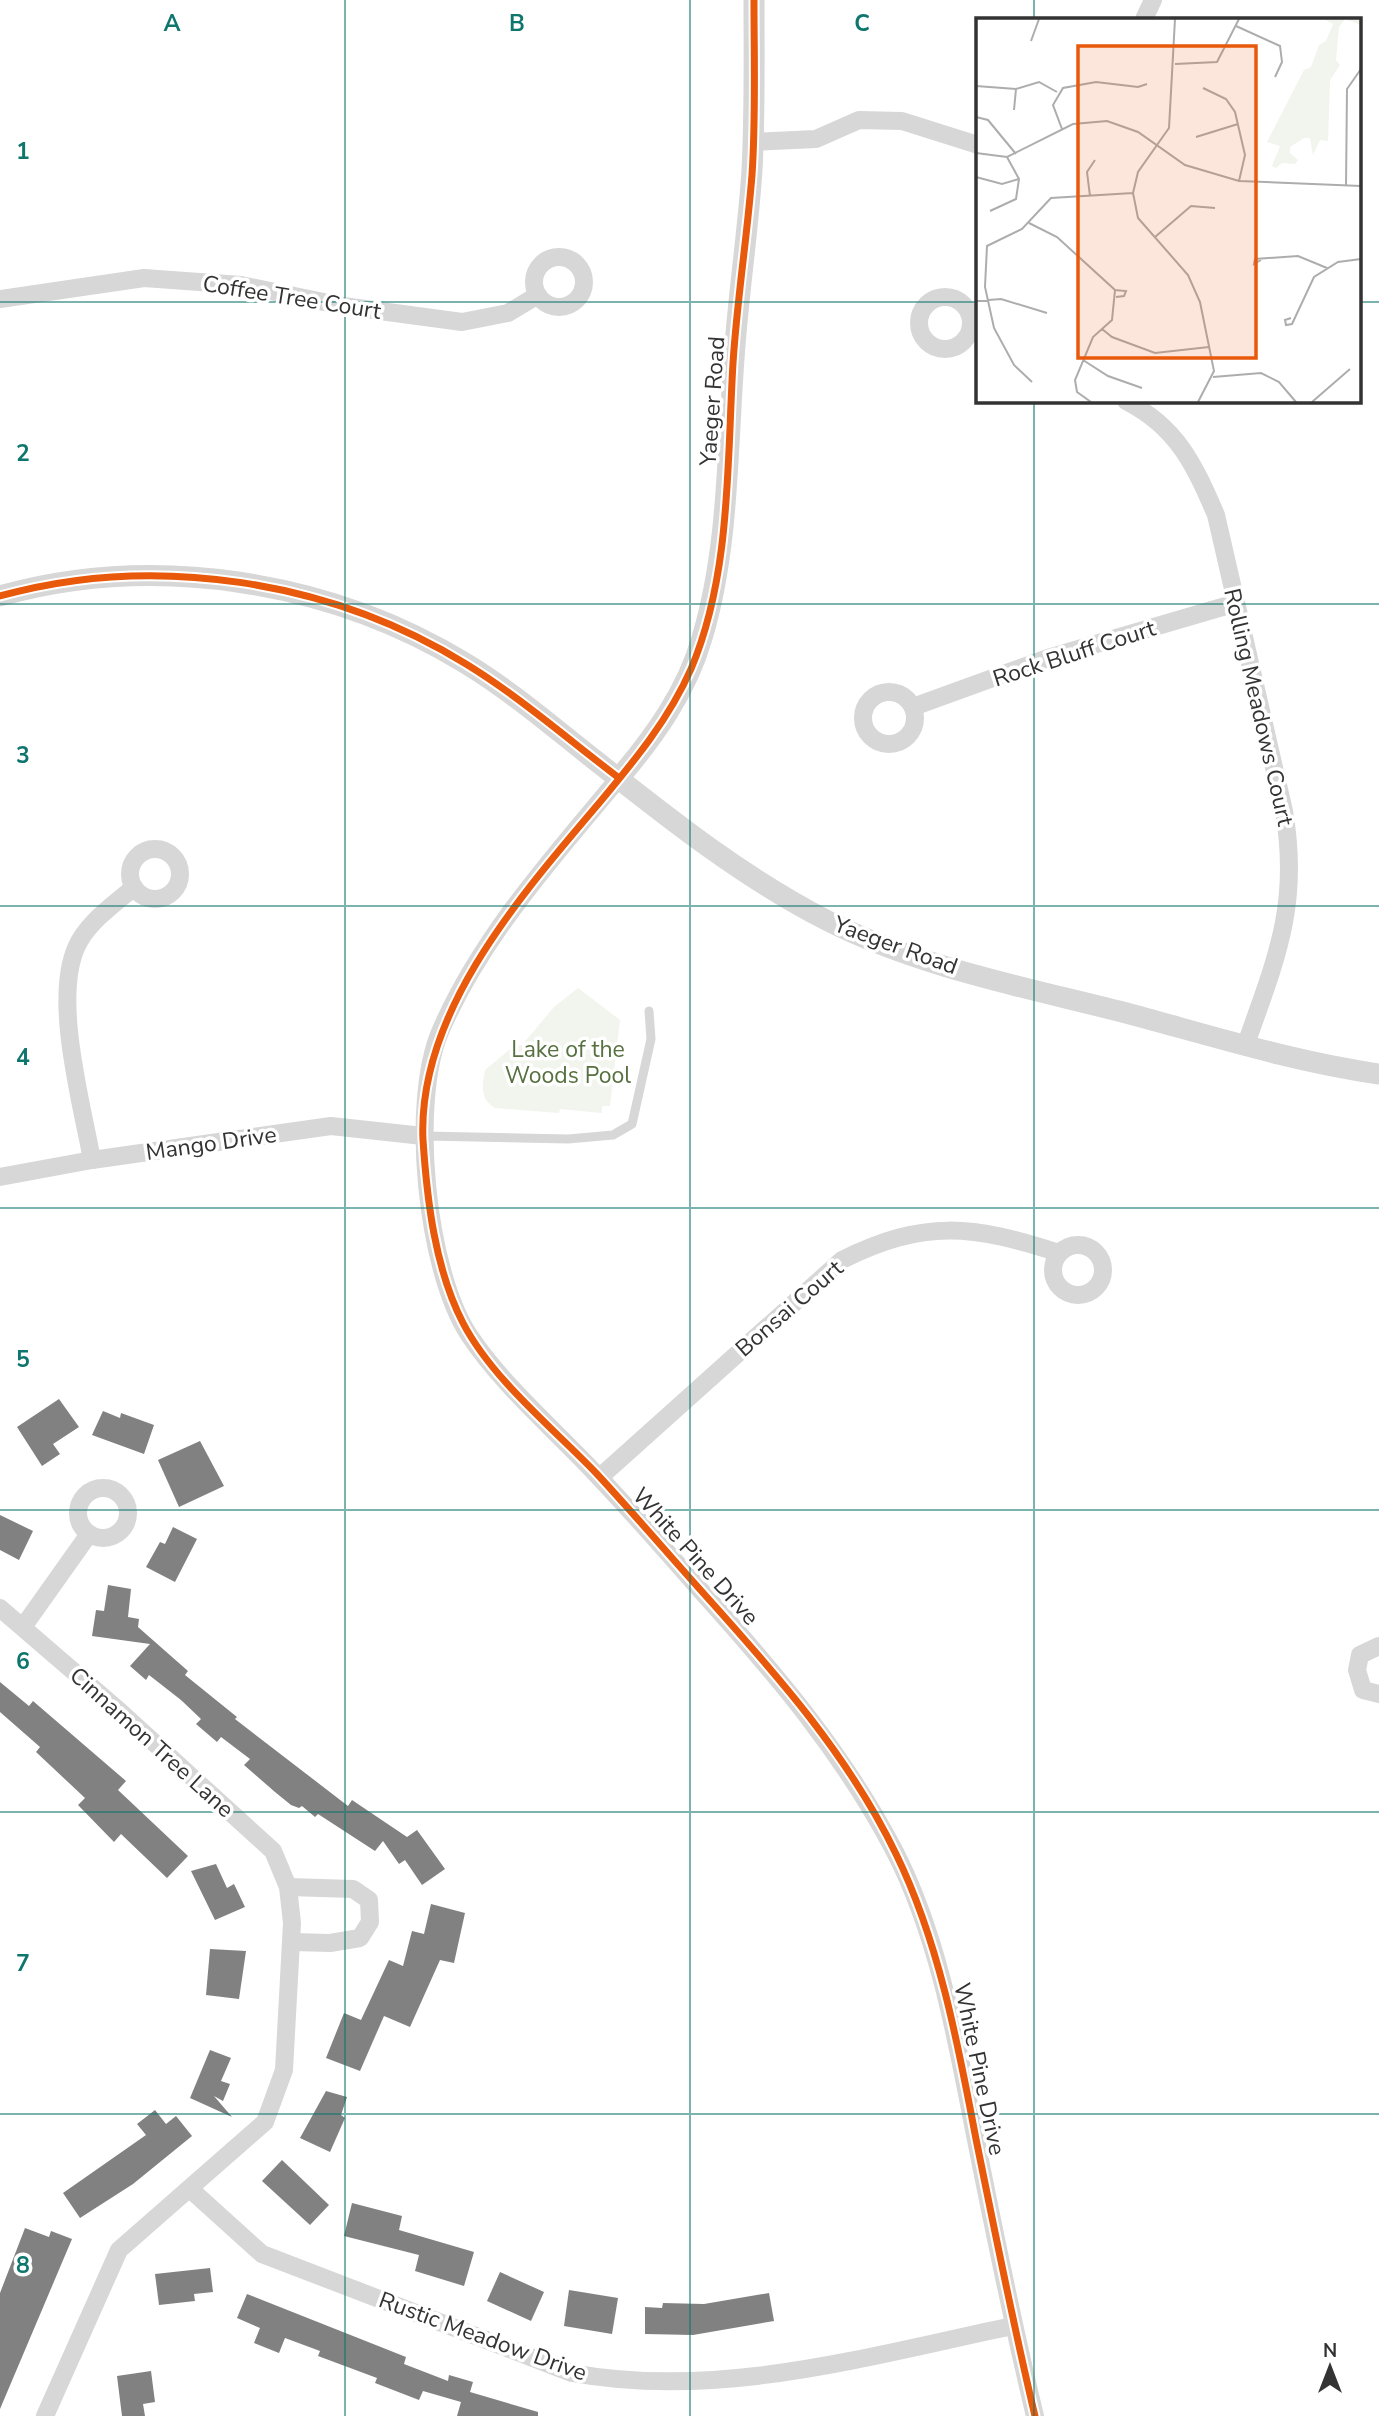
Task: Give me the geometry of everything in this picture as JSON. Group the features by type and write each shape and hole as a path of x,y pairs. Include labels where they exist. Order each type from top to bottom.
{"street":[{"name":"Yaeger Road","path":"754,0 753,142 738,301 724,511 712,598 702,639 678,695 646,746 619,778 760,881 817,915 863,937 980,975 1246,1044 1379,1074"},
{"path":"1144,18 1153,0"},
{"path":"753,142 816,139 859,120 902,121 976,144"},
{"name":"Coffee Tree Court","path":"0,299 144,278 241,285 343,306 463,322 508,313 538,295"},
{"name":"Rolling Meadows Court","path":"1128,402 1148,412 1173,434 1196,470 1216,515 1290,845 1291,887 1280,949 1246,1044"},
{"path":"0,596 63,582 164,576 228,580 328,602 427,642 467,664 619,778"},
{"name":"Rock Bluff Court","path":"913,707 1048,658 1236,603"},
{"name":"White Pine Drive","path":"619,778 516,907 468,977 438,1036 426,1094 423,1136 437,1249 455,1307 467,1332 498,1372 600,1478 788,1687 851,1773 896,1853 916,1900 941,1981 963,2071 1013,2326 1035,2416"},
{"path":"92,1160 70,1041 69,979 75,949 89,927 134,887"},
{"name":"Mango Drive","path":"0,1177 92,1160 331,1126 423,1136"},
{"name":"Bonsai Court","path":"600,1478 842,1260 875,1243 915,1231 963,1229 1004,1235 1059,1253"},
{"path":"23,1627 89,1534"},
{"name":"Cinnamon Tree Lane","path":"0,1608 273,1851 288,1887 292,1942 284,2070 265,2122 119,2250 45,2416"},
{"path":"1379,1646 1360,1655 1357,1670 1363,1690 1379,1694"},
{"path":"288,1887 353,1889 369,1900 370,1922 360,1938 330,1943 292,1942"},
{"name":"Rustic Meadow Drive","path":"190,2189 262,2254 572,2373 596,2377 674,2384 752,2377 1013,2326"}],"lane":[{"path":"423,1136 568,1139 613,1135 632,1124 650,1039 649,1011"}],"green space":[{"name":"Lake of the Woods Pool","path":"578,988 620,1020 610,1106 602,1106 602,1113 495,1108 484,1096 485,1070 515,1045 522,1045 554,1007"}],"building":[{"path":"59,1399 79,1427 53,1444 60,1454 42,1466 17,1427"},
{"path":"103,1411 120,1418 121,1413 154,1425 144,1454 92,1435"},
{"path":"200,1441 224,1486 179,1507 158,1460"},
{"path":"0,1515 33,1531 19,1560 0,1550"},
{"path":"173,1527 197,1539 175,1582 146,1567 160,1542 165,1544"},
{"path":"108,1585 131,1589 128,1617 139,1619 138,1627 188,1671 185,1675 237,1717 235,1719 348,1806 352,1800 407,1837 417,1830 445,1869 422,1885 405,1860 399,1864 383,1841 375,1851 318,1814 315,1817 302,1806 299,1808 291,1805 275,1792 244,1765 250,1759 221,1737 217,1742 196,1724 201,1719 181,1700 149,1675 146,1680 130,1666 150,1644 92,1636 96,1610 104,1611"},
{"path":"0,1682 29,1706 33,1701 126,1781 118,1790 188,1856 167,1878 121,1834 114,1842 78,1805 85,1798 36,1752 40,1747 0,1712"},
{"path":"216,1864 227,1888 234,1884 245,1907 215,1920 191,1871"},
{"path":"431,1904 465,1913 454,1963 440,1960 410,2027 384,2016 360,2071 326,2058 344,2013 361,2020 389,1960 403,1966 412,1931 424,1934"},
{"path":"210,1949 246,1951 239,1999 206,1995"},
{"path":"210,2050 231,2058 221,2081 230,2084 223,2101 214,2096 232,2117 190,2098"},
{"path":"326,2091 347,2097 341,2115 345,2118 330,2152 300,2138"},
{"path":"155,2110 166,2124 176,2116 192,2136 133,2184 80,2218 63,2193 146,2135 137,2124"},
{"path":"282,2160 329,2205 310,2225 262,2181"},
{"path":"352,2203 402,2216 399,2230 474,2252 464,2286 415,2271 419,2255 344,2236"},
{"path":"25,2228 49,2237 51,2231 72,2239 0,2409 0,2293"},
{"path":"210,2268 213,2292 194,2294 195,2301 159,2305 155,2274"},
{"path":"500,2272 544,2292 531,2321 487,2301"},
{"path":"569,2290 618,2298 612,2334 564,2326"},
{"path":"769,2293 774,2321 693,2335 645,2334 645,2307 662,2308 663,2303 704,2304"},
{"path":"247,2294 406,2357 404,2364 448,2381 449,2375 473,2382 470,2392 538,2412 538,2416 457,2416 461,2402 423,2391 419,2400 375,2383 377,2378 318,2356 320,2351 285,2338 279,2353 254,2343 260,2328 237,2318"},
{"path":"151,2371 155,2402 143,2404 145,2416 122,2416 117,2376"}],"cycle path":[{"path":"754,0 752,175 733,363 725,518 714,596 704,633 691,669 662,722 626,771 508,916 456,1001 437,1046 426,1092 423,1140 427,1186 439,1257 453,1302 475,1344 507,1384 597,1474 785,1686 856,1783 896,1854 924,1922 945,1994 1035,2416"},
{"path":"0,596 59,583 119,577 179,576 240,582 299,594 357,612 413,635 466,664 525,705 619,778"}]}
